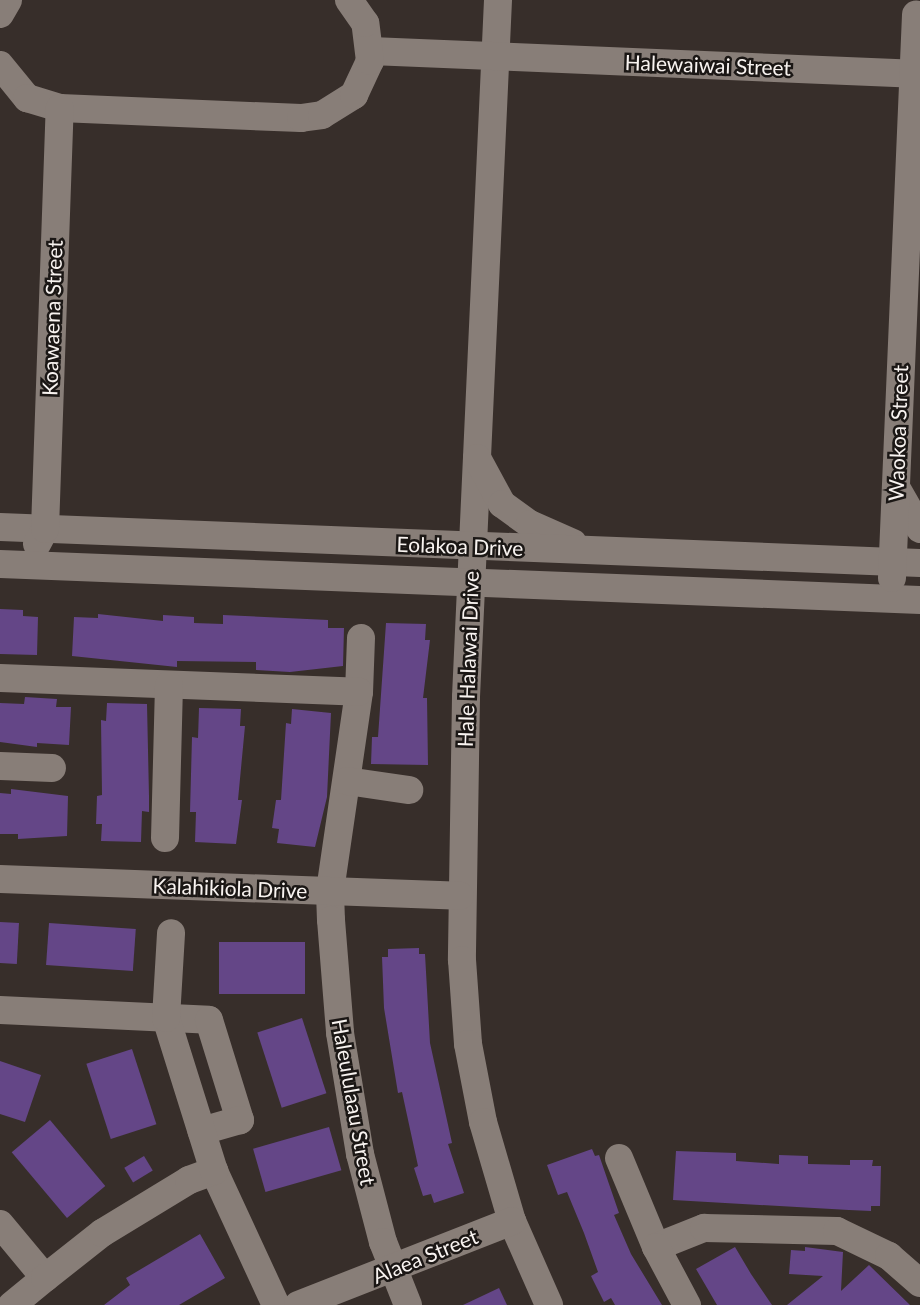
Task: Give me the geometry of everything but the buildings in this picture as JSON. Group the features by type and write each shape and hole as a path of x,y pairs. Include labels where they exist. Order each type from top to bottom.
{"street":[{"path":"0,14 8,0"},
{"path":"0,65 14,88 27,98 60,108 301,118 322,115 354,94 364,79 371,51 365,23 349,0"},
{"name":"Hale Halawai Drive","path":"498,0 472,546 460,896 467,1044 483,1122 512,1221 549,1305"},
{"name":"Waokoa Street","path":"891,599 906,562 896,488 917,74 916,15"},
{"path":"371,51 495,57"},
{"name":"Halewaiwai Street","path":"495,57 917,74"},
{"name":"Koawaena Street","path":"45,529 60,108"},
{"path":"476,455 495,495 513,514 589,550"},
{"path":"896,488 920,528"},
{"name":"Eolakoa Drive","path":"0,527 906,562"},
{"path":"2,565 33,548 45,529 61,553 87,568"},
{"name":"Eolakoa Drive","path":"2,565 920,600"},
{"name":"Haleululaau Street","path":"361,638 359,692 330,892 340,1033 360,1154 393,1269 408,1305"},
{"path":"0,678 359,692"},
{"path":"165,838 169,685"},
{"path":"0,766 52,768"},
{"path":"347,780 409,790"},
{"name":"Kalahikiola Drive","path":"0,879 460,896"},
{"path":"171,933 166,1017 214,1171 276,1305"},
{"path":"0,1010 209,1020 240,1120 202,1130"},
{"path":"619,1158 656,1247 687,1305"},
{"path":"12,1305 102,1233 189,1180 214,1171"},
{"name":"Alaea Street","path":"298,1305 512,1221"},
{"path":"0,1224 45,1278"},
{"path":"656,1247 704,1228 837,1231 889,1256 920,1283"}]}
